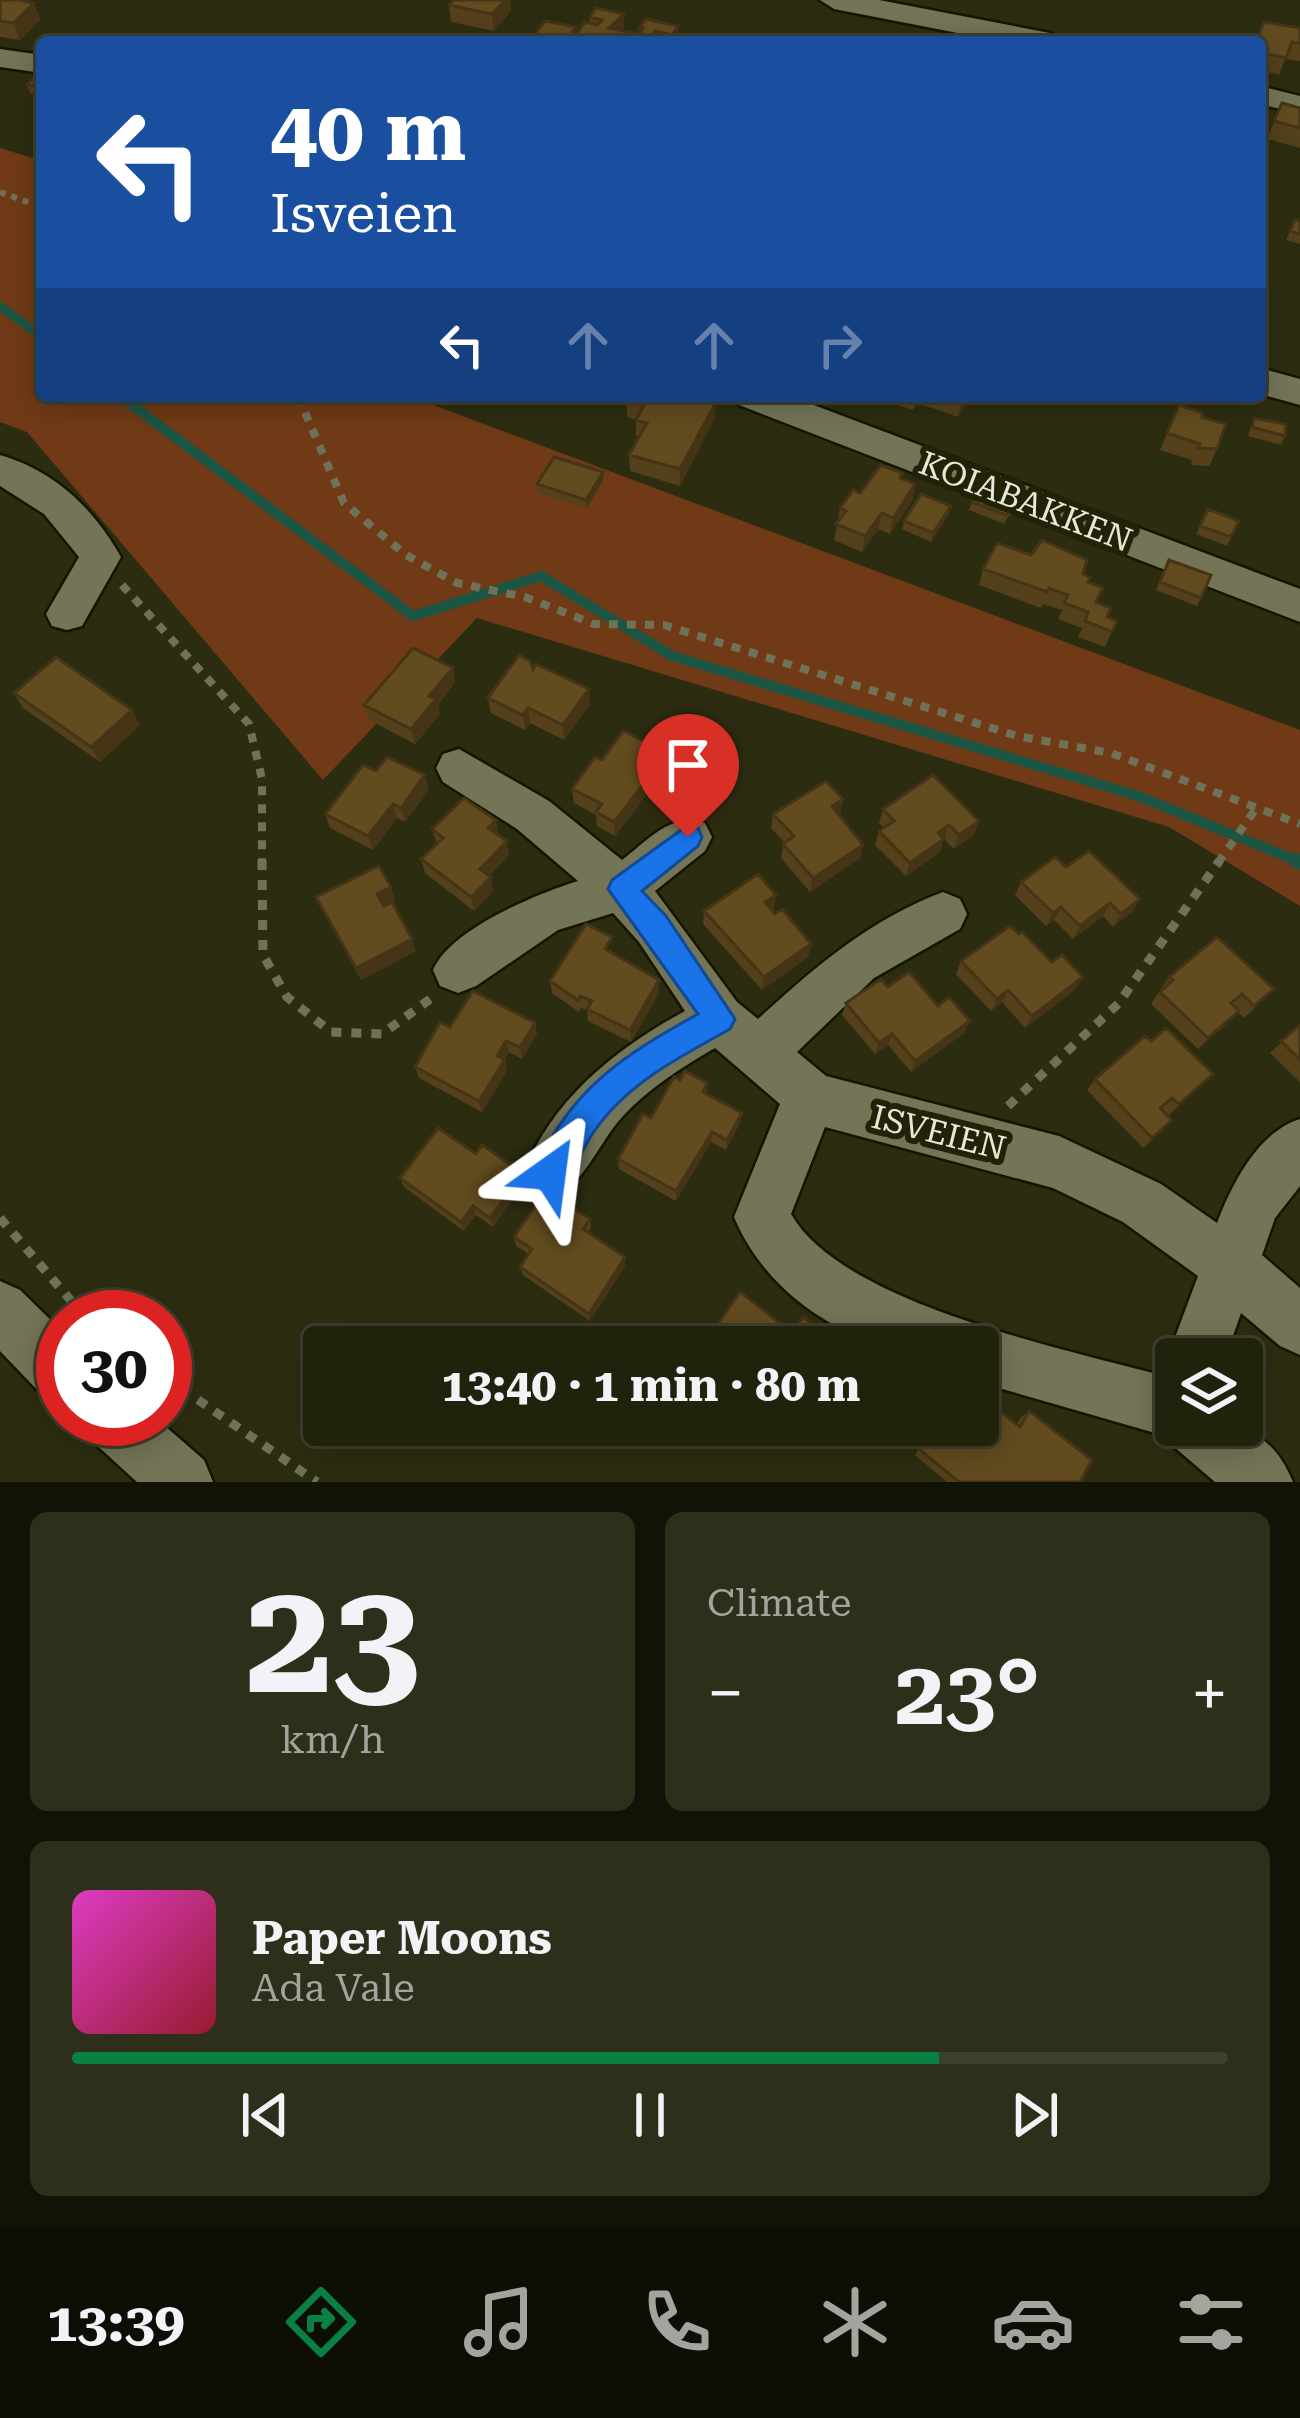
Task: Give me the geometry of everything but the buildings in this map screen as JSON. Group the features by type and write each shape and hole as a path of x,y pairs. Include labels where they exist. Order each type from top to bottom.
{"street":[{"path":"834,0 1019,36"},
{"path":"0,58 36,63"},
{"path":"1266,96 1300,105"},
{"path":"1266,383 1300,392"},
{"name":"KOIABAKKEN","path":"768,402 1300,606"},
{"path":"0,469 51,494 80,521 100,557 67,614"},
{"name":"ISVEIEN","path":"459,768 533,814 622,889 656,926 719,1019 810,1096 876,1118 1059,1163 1121,1193 1231,1266 1300,1326"},
{"path":"458,970 544,914 622,889 688,837"},
{"path":"761,1051 856,962 943,914"},
{"path":"550,1173 584,1117 633,1067 719,1019"},
{"path":"810,1096 762,1217 773,1245 844,1298 910,1326"},
{"path":"1204,1338 1253,1201 1299,1145"},
{"path":"0,1310 36,1347"},
{"path":"999,1358 1155,1403"},
{"path":"142,1446 182,1482"},
{"path":"1219,1446 1262,1482"}],"path":[{"path":"0,192 36,205"},
{"path":"301,402 344,503 406,555 457,583 525,597 594,624 664,626 1018,736 1111,753 1300,824"},
{"path":"100,557 161,632 248,724 262,779 263,955 287,997 331,1032 382,1034 424,1007 458,970"},
{"path":"972,1139 1118,1004 1257,807"},
{"path":"0,1218 62,1290"},
{"path":"192,1396 317,1482"}],"shaded area":[{"path":"0,148 36,159 36,402 425,402 1300,730 1300,906 1169,827 477,618 323,780 27,432 0,422"}],"waterway":[{"path":"0,306 36,333"},
{"path":"128,402 413,616 541,576 672,656 1138,796 1300,862 1295,860"}],"route":[{"path":"550,1173 584,1117 633,1067 719,1019 656,926 622,889 688,837"}]}
